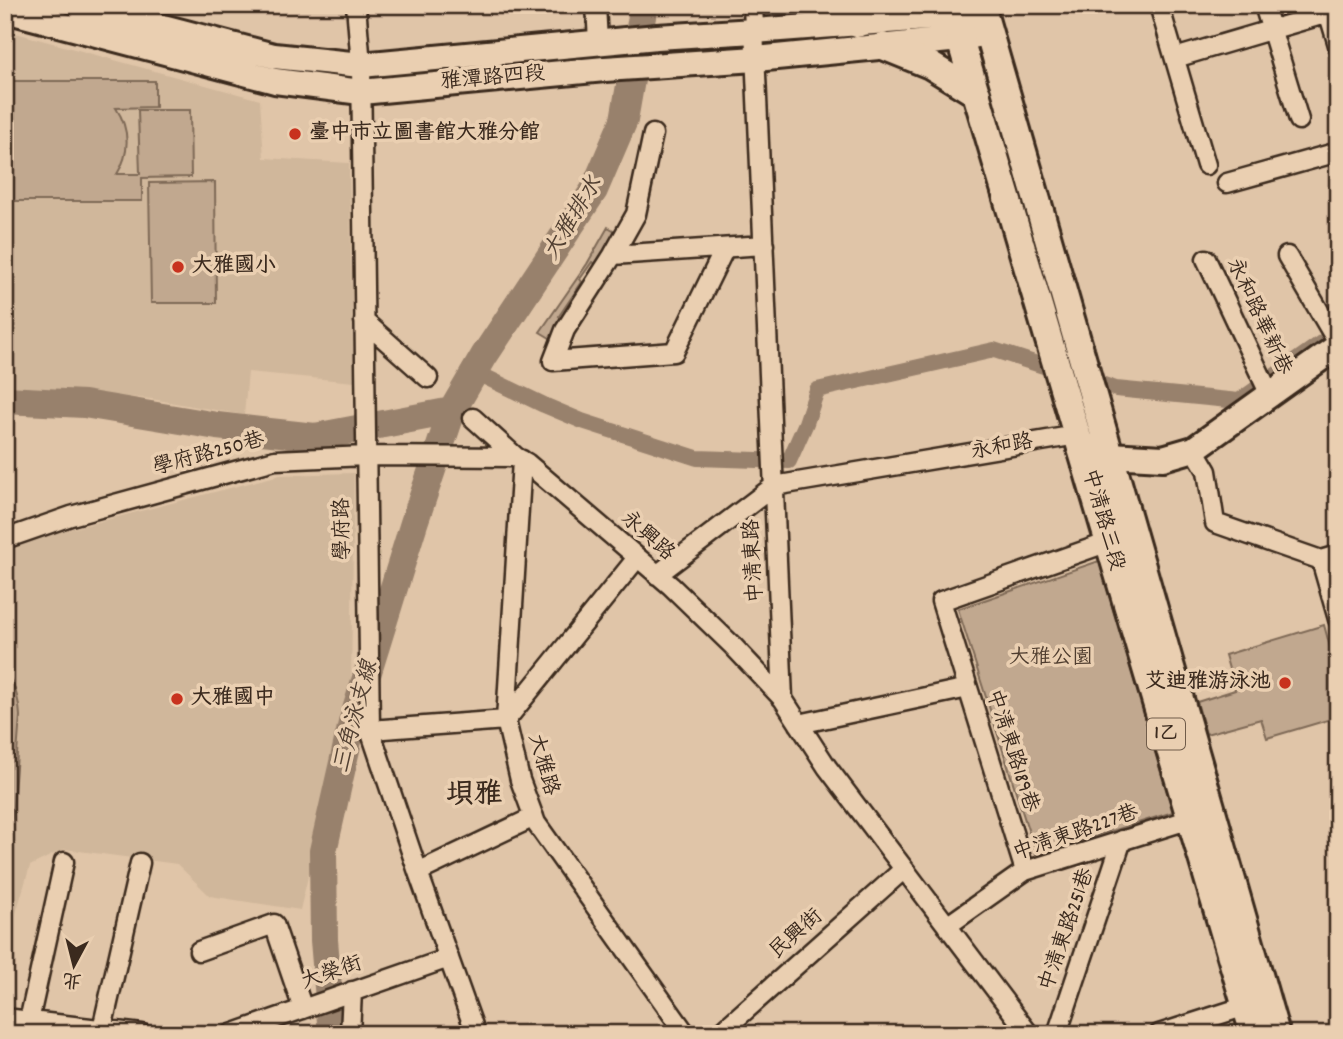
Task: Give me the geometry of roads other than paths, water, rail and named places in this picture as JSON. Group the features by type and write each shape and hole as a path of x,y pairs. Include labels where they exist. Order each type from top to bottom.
{"main road":[{"path":"857,24 881,5"},
{"name":"中清路三段","path":"984,16 1276,1034"},
{"name":"中清路三段","path":"954,20 1254,1034"},
{"path":"883,46 930,65 977,94"}],"street":[{"name":"雅潭路四段","path":"79,5 274,56 360,65 657,37 984,16"},
{"name":"學府路","path":"356,5 361,92 370,730 476,1034"},
{"path":"596,5 603,42"},
{"name":"中清東路","path":"753,5 783,699"},
{"path":"1160,5 1206,165"},
{"path":"1264,5 1299,120"},
{"path":"1175,58 1272,30 1327,9 1338,45"},
{"name":"雅潭路四段","path":"5,10 275,81 361,92 883,46 954,20"},
{"path":"653,134 636,214 565,330 552,360 674,352 724,248"},
{"path":"1227,183 1338,152"},
{"path":"613,255 764,245"},
{"path":"1077,435 1110,455 1163,458 1194,449 1269,394 1334,338 1287,256"},
{"name":"永和路華新巷","path":"1206,259 1269,394"},
{"path":"364,320 428,378"},
{"name":"永興路","path":"473,418 657,575 733,646 783,699"},
{"name":"永和路","path":"657,575 774,486 1077,435"},
{"path":"1194,449 1207,471 1215,523 1329,557 1338,619"},
{"name":"學府路250巷","path":"5,539 71,516 275,460 366,456 519,458"},
{"name":"大雅路","path":"519,458 506,720 520,780 536,823 686,1034"},
{"path":"968,688 941,601 1109,542"},
{"path":"370,730 506,720 637,558"},
{"name":"中清東路189巷","path":"799,724 968,688 1025,871"},
{"path":"783,699 827,767 1029,1034"},
{"path":"418,872 534,817"},
{"name":"中清東路227巷","path":"947,926 1025,871 1191,819"},
{"name":"中清東路251巷","path":"1057,1034 1122,840"},
{"path":"64,862 18,1023 140,1034"},
{"path":"102,1029 140,863"},
{"name":"民興街","path":"719,1034 904,869"},
{"path":"199,951 274,924 307,1008"},
{"name":"大榮街","path":"231,1034 449,958"},
{"path":"349,993 350,1034"},
{"path":"1159,1034 1246,1006"}],"waterway":[{"name":"三角泳支線","path":"332,1034 324,940 323,851 352,723 452,411 484,356 594,190 624,120 644,5"},
{"path":"1098,383 1116,389 1239,401 1338,331"},
{"path":"475,372 582,421 697,458 789,461 817,390 994,350 1062,372"},
{"path":"5,400 84,404 217,426 315,437 452,411"}],"place":[{"name":"臺中市立圖書館大雅分館","path":"295,134"},
{"name":"大雅國小","path":"178,267"},
{"name":"艾迪雅游泳池","path":"1285,683"},
{"name":"大雅國中","path":"177,699"}],"district":[{"name":"垻雅","path":"474,797"}],"water label":[{"name":"大雅排水","path":"574,219"}],"park label":[{"name":"大雅公園","path":"1051,659"}]}
